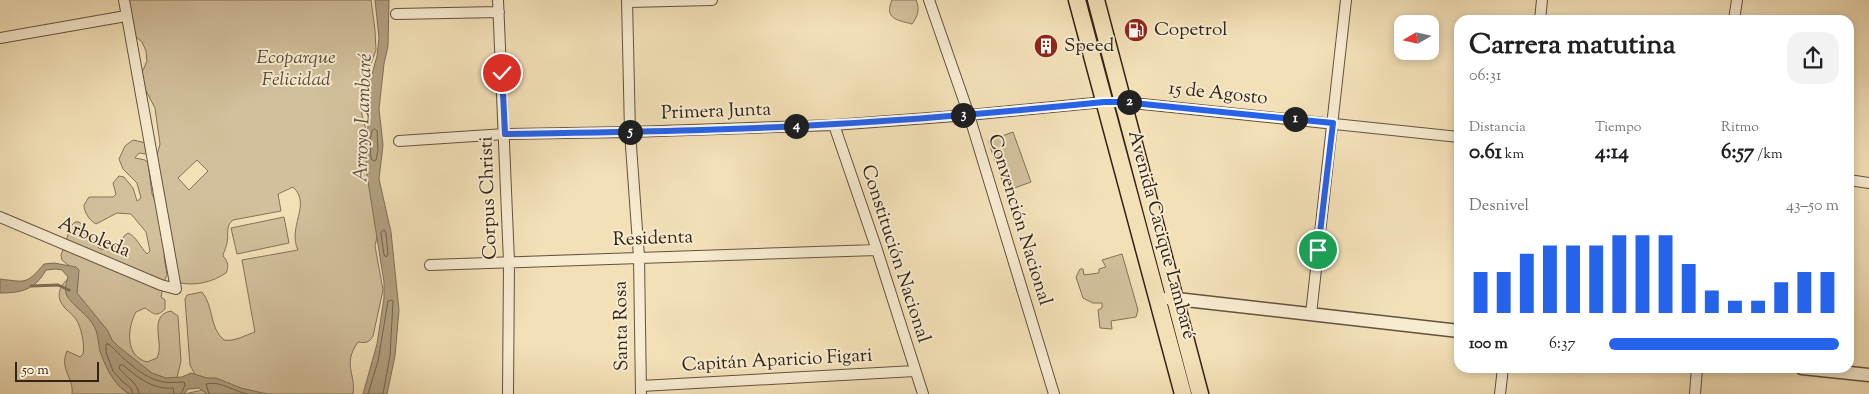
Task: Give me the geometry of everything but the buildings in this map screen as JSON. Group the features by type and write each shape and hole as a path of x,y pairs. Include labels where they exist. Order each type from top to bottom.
{"main road":[{"name":"Avenida Cacique Lambaré","path":"1076,0 1184,394"},
{"name":"Avenida Cacique Lambaré","path":"1096,0 1200,394"}],"street":[{"path":"0,38 126,16 124,0"},
{"name":"Corpus Christi","path":"498,0 509,262 508,394"},
{"path":"628,1 712,0"},
{"name":"Convención Nacional","path":"929,0 968,115 1054,394"},
{"path":"1311,314 1346,0"},
{"path":"1540,15 1542,0"},
{"path":"1734,15 1736,0"},
{"name":"Santa Rosa","path":"628,1 630,132 639,257 641,390"},
{"path":"396,14 499,12"},
{"name":"Arboleda","path":"0,217 162,285 176,289 126,16"},
{"name":"Primera Junta","path":"399,141 505,134 630,132 834,124 1123,102"},
{"name":"15 de Agosto","path":"1123,102 1454,136"},
{"name":"Constitución Nacional","path":"834,124 923,394"},
{"path":"1854,181 1869,183"},
{"name":"Residenta","path":"430,265 877,250"},
{"path":"1157,297 1454,330"},
{"name":"Capitán Aparicio Figari","path":"641,390 915,371"},
{"path":"1500,394 1502,373"},
{"path":"1695,394 1697,373"},
{"path":"1850,373 1869,375"}],"green space":[{"name":"Ecoparque Felicidad","path":"127,0 371,0 376,50 363,86 361,106 367,133 377,237 375,246 383,290 373,336 367,342 358,342 353,350 350,363 353,394 184,394 203,390 190,365 185,299 187,295 202,292 206,298 216,329 224,340 236,339 255,332 242,260 298,250 295,233 300,201 293,187 278,194 281,211 233,220 228,228 227,243 223,256 228,269 226,273 204,282 180,283 156,159 160,144 155,108 143,85 141,75 147,61 146,51 142,42 135,36","holes":["197,160 208,171 189,190 178,178"]},
{"path":"892,0 916,0 918,12 912,24 893,18 890,11"},
{"path":"1013,132 1031,182 1006,191 988,141"},
{"path":"133,140 146,143 149,152 145,154 140,153 135,158 145,160 148,163 152,194 156,203 165,244 164,257 167,275 161,297 165,300 165,309 157,314 145,308 136,312 130,333 131,348 140,359 147,362 157,358 159,352 158,324 164,314 171,311 178,316 181,361 173,394 72,394 65,357 67,351 80,357 83,354 83,345 78,322 63,306 59,296 60,289 71,277 73,269 62,260 61,255 71,226 75,222 83,225 91,234 93,242 100,249 115,247 128,233 136,239 147,254 150,251 146,232 131,214 117,213 96,224 89,218 84,208 89,197 113,197 116,194 113,183 119,176 124,177 133,188 137,201 141,198 137,183 123,169 119,159 125,146"},
{"path":"284,217 289,243 237,254 231,228"},
{"path":"1122,254 1138,310 1136,317 1111,321 1112,329 1100,328 1098,310 1102,308 1102,303 1093,303 1083,298 1076,277 1080,269 1083,269 1084,275 1099,273 1099,269 1106,267 1102,260"}],"water":[{"path":"375,0 389,0 388,46 379,109 383,145 379,179 391,232 399,310 395,356 387,394 363,394 377,344 384,298 384,282 367,175 365,140 368,127 367,85 377,56 379,38"},
{"path":"54,263 76,267 79,270 77,293 108,331 112,340 152,373 166,378 182,377 191,373 207,378 216,378 241,388 267,394 207,394 199,388 188,389 184,394 130,394 125,391 112,377 106,365 92,323 67,296 65,289 68,277 62,270 46,270 37,282 27,289 0,293 0,279 21,281 29,279 44,264"}],"waterway":[{"path":"31,286 58,285 69,290"}],"place":[{"name":"Copetrol","path":"1136,30"},
{"name":"Speed","path":"1046,46"}],"route":[{"path":"502,73 505,134 630,132 834,124 968,115 1104,102 1123,102 1333,123 1318,250"}],"water label":[{"name":"Arroyo Lambaré","path":"364,118"}]}
